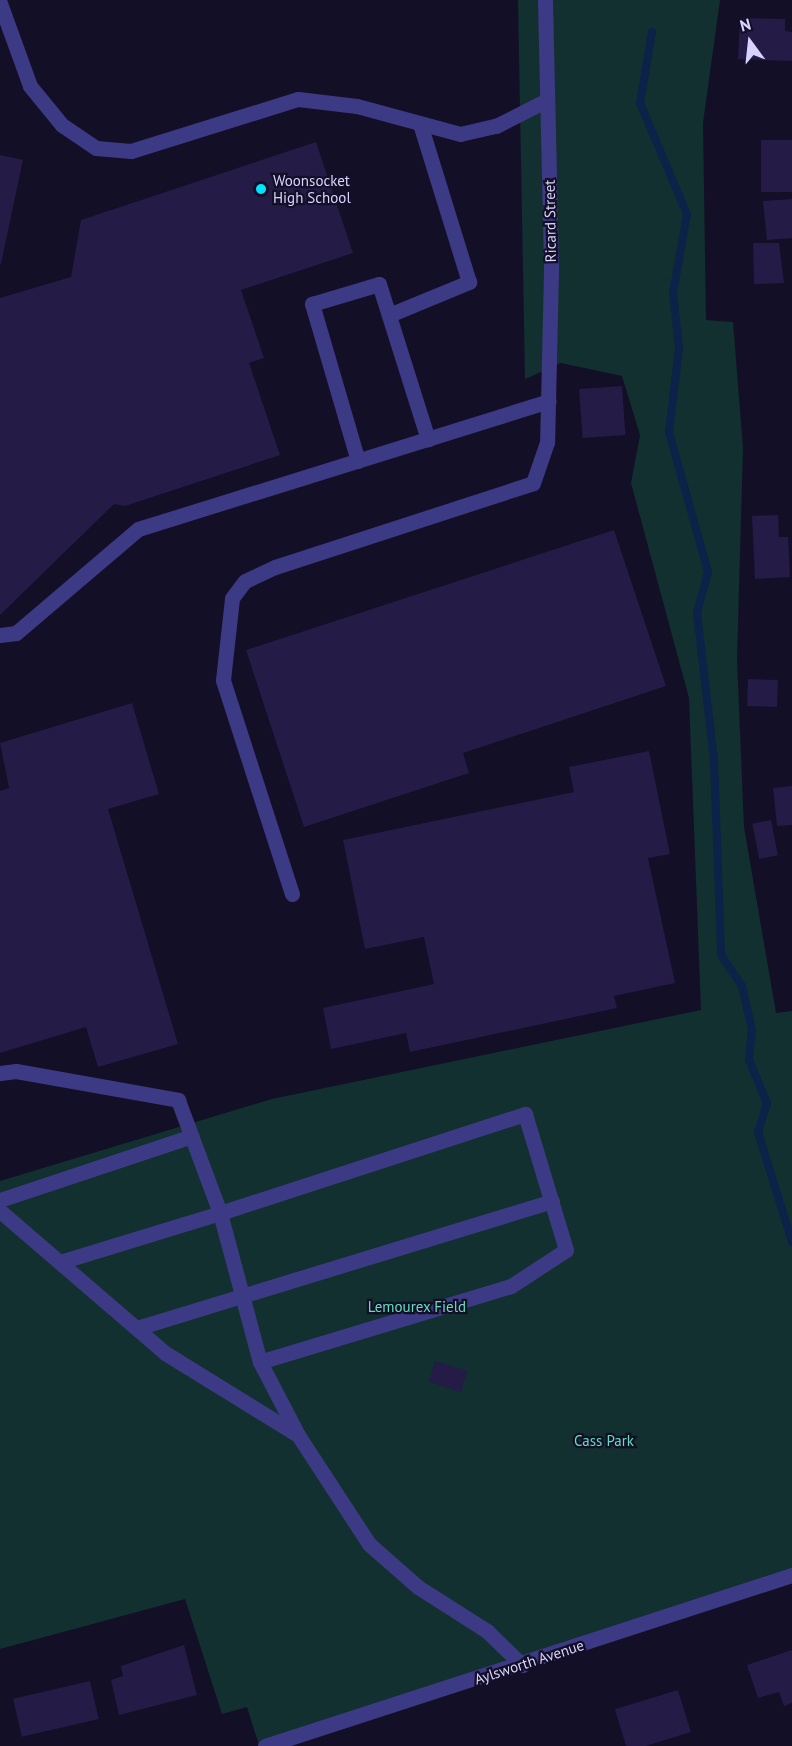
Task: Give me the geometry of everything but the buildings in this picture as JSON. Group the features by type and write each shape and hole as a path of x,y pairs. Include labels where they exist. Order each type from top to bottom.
{"street":[{"name":"Ricard Street","path":"292,894 223,680 232,598 244,581 275,567 534,483 548,442 545,0"},
{"path":"0,3 30,86 62,126 96,148 131,151 298,99 357,106 421,127 460,134 496,126 547,100"},
{"path":"389,315 469,282 421,127"},
{"path":"358,461 312,304 379,285 428,439"},
{"path":"0,635 16,633 138,530 548,401"},
{"path":"0,1073 16,1071 178,1100 220,1213 260,1362 298,1435 369,1544 418,1587 487,1631 522,1665"},
{"path":"60,1262 220,1213 525,1114 566,1250 512,1286 260,1362"},
{"path":"0,1200 192,1136"},
{"path":"137,1328 552,1201"},
{"path":"0,1211 165,1353 298,1435"},
{"name":"Aylsworth Avenue","path":"265,1746 522,1665 792,1575"}],"green space":[{"path":"518,0 720,0 703,123 706,320 733,322 743,448 737,660 744,827 776,1013 792,1011 792,1578 259,1745 247,1707 222,1714 185,1599 0,1649 0,1181 272,1099 701,1010 689,698 631,483 640,435 622,376 561,363 525,379"}],"waterway":[{"path":"652,32 640,103 687,214 673,293 679,348 669,432 708,572 697,613 714,760 721,955 742,986 752,1030 749,1060 767,1103 758,1132 792,1242"}],"place":[{"name":"Woonsocket High School","path":"261,189"}],"park label":[{"name":"Lemourex Field","path":"417,1307"},
{"name":"Cass Park","path":"604,1441"}]}
